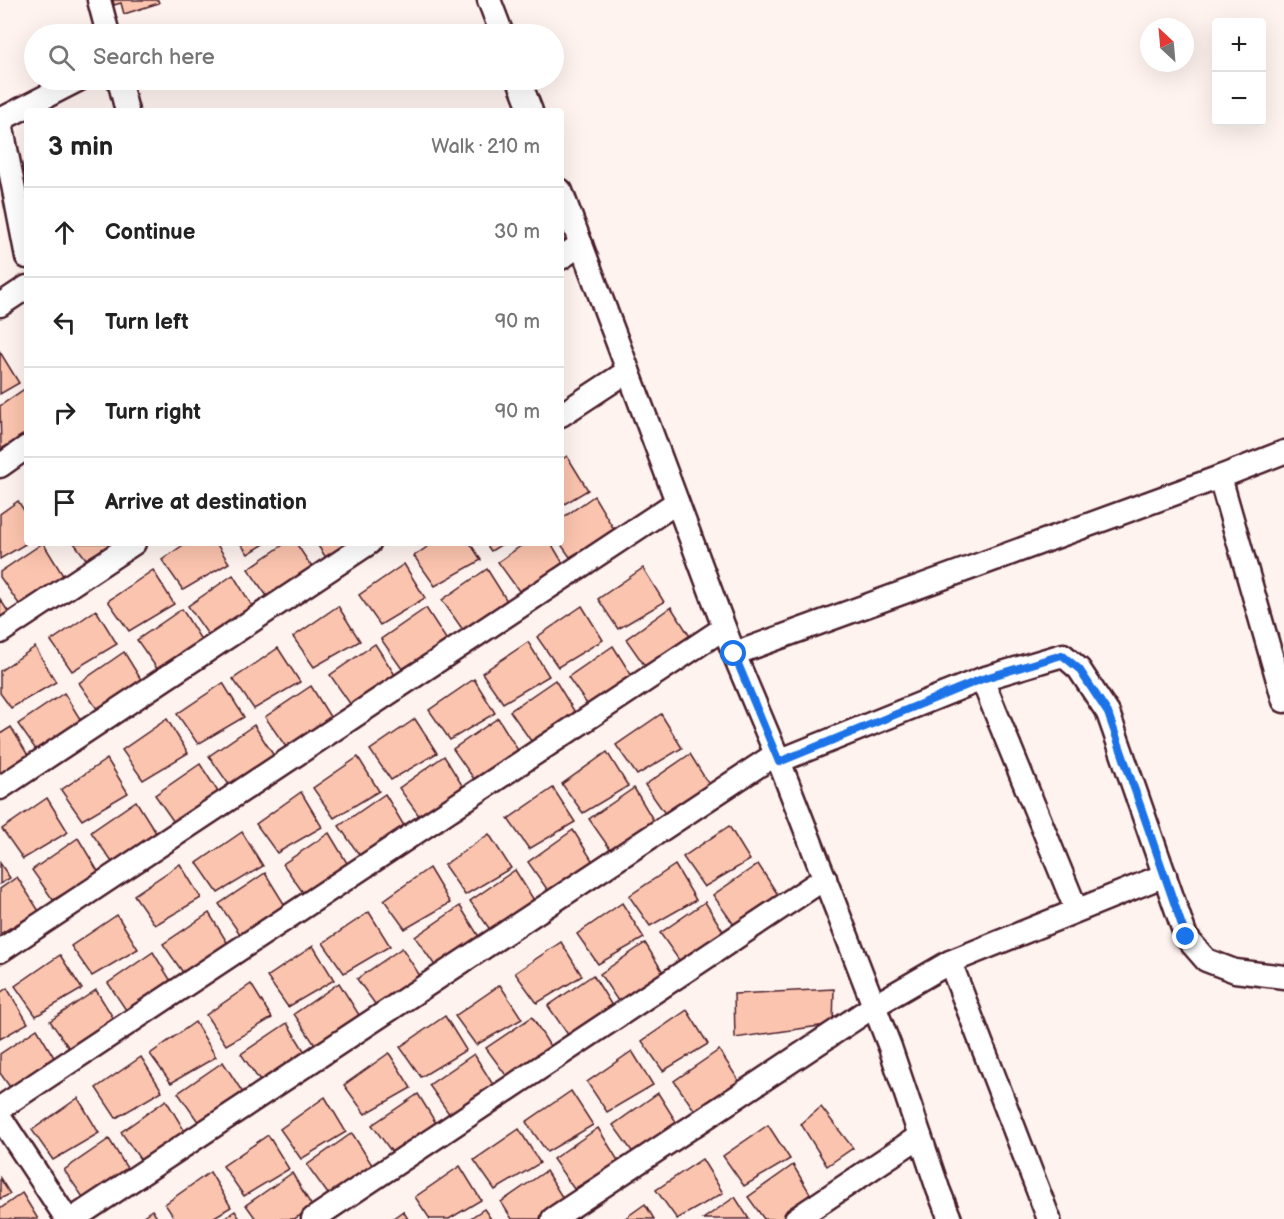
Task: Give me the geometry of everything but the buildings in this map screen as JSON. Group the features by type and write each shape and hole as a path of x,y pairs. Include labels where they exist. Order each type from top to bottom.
{"street":[{"path":"99,0 105,24"},
{"path":"489,0 498,24"},
{"path":"24,242 0,119 58,90"},
{"path":"122,90 126,108"},
{"path":"523,90 530,108"},
{"path":"564,199 724,628 825,878 890,1047 950,1219"},
{"path":"564,256 581,244"},
{"path":"0,305 24,289"},
{"path":"564,413 628,371"},
{"path":"0,466 24,449"},
{"path":"734,654 1284,452"},
{"path":"1220,477 1284,701"},
{"path":"0,951 677,502"},
{"path":"0,632 129,546"},
{"path":"0,788 364,546"},
{"path":"0,1108 724,628"},
{"path":"73,1219 777,758 982,679 1062,655 1079,669 1108,713 1186,937 1206,960 1235,971 1284,977"},
{"path":"982,679 1076,909"},
{"path":"553,1219 874,1006 950,962 1076,909 1165,875"},
{"path":"313,1219 825,878"},
{"path":"950,962 1049,1219"},
{"path":"0,1118 68,1219"},
{"path":"796,1219 920,1136"}],"route":[{"path":"734,654 779,762 982,679 1062,655 1070,660 1079,669 1108,713 1186,937"}]}
